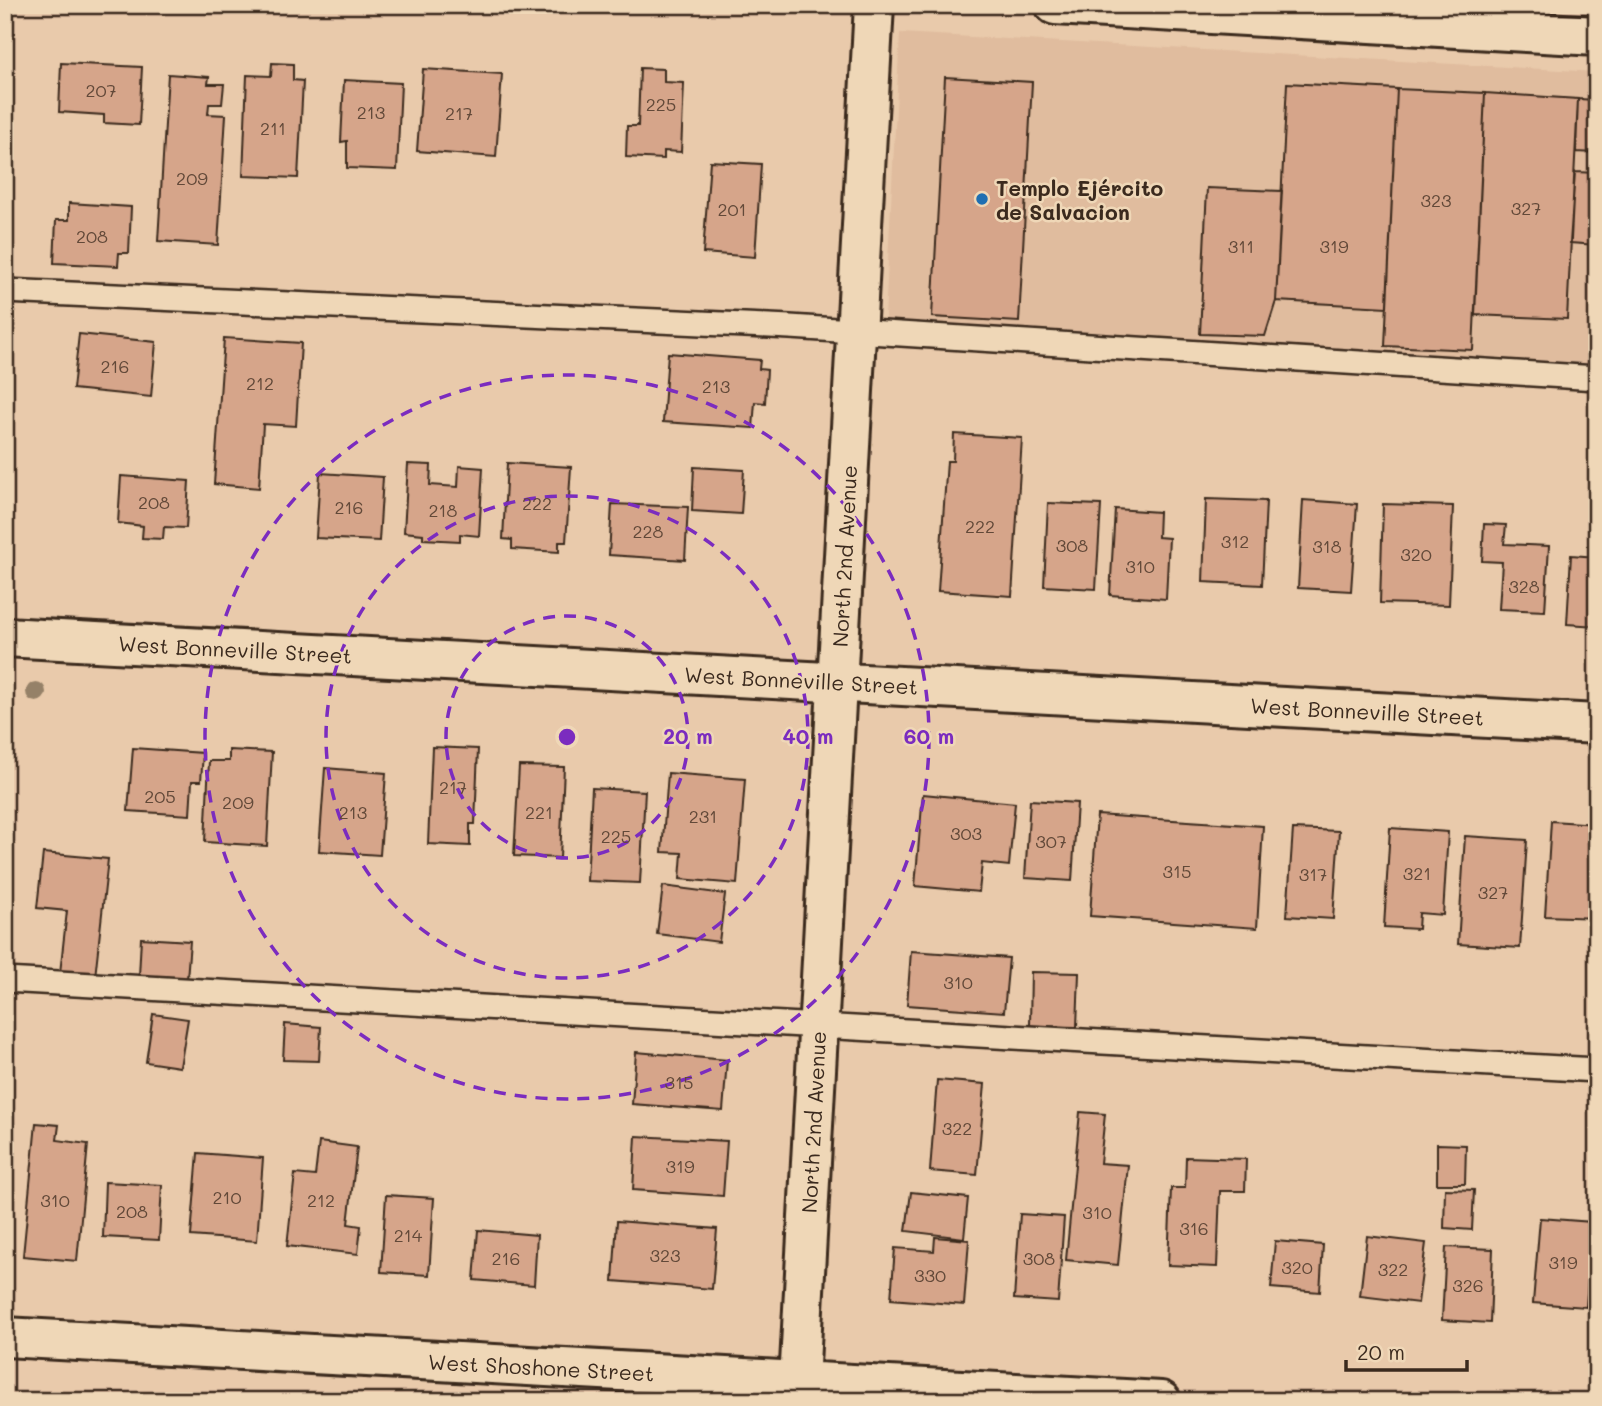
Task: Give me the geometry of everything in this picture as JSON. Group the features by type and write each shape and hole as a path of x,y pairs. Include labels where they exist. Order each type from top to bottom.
{"street":[{"name":"North 2nd Avenue","path":"799,1391 874,5"},
{"path":"1055,5 1597,36"},
{"name":"West Bonneville Street","path":"5,637 1597,724"},
{"name":"West Shoshone Street","path":"5,1337 799,1391 1161,1401"}],"lane":[{"path":"5,291 857,330 1597,378"},
{"path":"5,980 1597,1070"}],"shaded area":[{"path":"900,33 1597,72 1597,377 884,337"}],"building":[{"path":"61,63 142,67 139,125 104,123 104,115 59,112"},
{"path":"272,63 293,64 293,80 303,81 298,178 243,176 247,75 271,76"},
{"path":"640,68 664,69 664,82 684,83 681,152 664,151 664,159 626,157 627,126 638,126"},
{"path":"423,69 502,74 496,157 417,151"},
{"path":"168,74 209,77 208,84 224,84 222,104 209,104 208,114 226,115 218,245 158,241"},
{"name":"Templo Ejército de Salvacion","path":"945,77 1032,82 1019,322 932,317"},
{"path":"344,80 401,83 397,170 347,168 347,141 341,142"},
{"path":"1287,83 1397,89 1387,307 1276,301"},
{"path":"1397,89 1485,93 1473,350 1385,346"},
{"path":"1485,93 1578,99 1567,319 1475,315"},
{"path":"1578,99 1597,100 1597,153 1576,152"},
{"path":"710,161 761,164 755,257 703,253"},
{"path":"1575,172 1597,173 1597,245 1570,243"},
{"path":"1207,188 1282,191 1276,301 1265,336 1200,334"},
{"path":"69,203 131,207 129,253 119,253 118,266 54,263 56,220 69,220"},
{"path":"79,334 156,342 151,397 73,389"},
{"path":"224,338 301,343 296,426 263,424 259,488 214,484"},
{"path":"668,353 760,360 759,369 767,370 765,403 755,402 753,428 663,422"},
{"path":"954,434 1022,438 1012,596 938,591 947,461 953,461"},
{"path":"507,463 571,467 566,542 559,542 559,552 512,549 512,540 503,539"},
{"path":"408,464 431,465 430,485 458,487 459,466 483,468 479,536 460,534 460,541 423,539 423,534 404,532"},
{"path":"694,467 744,470 741,514 692,511"},
{"path":"320,473 383,477 379,541 316,538"},
{"path":"121,476 189,481 186,528 164,527 163,539 142,538 143,526 118,523"},
{"path":"1206,499 1266,501 1262,585 1203,582"},
{"path":"1303,500 1357,504 1351,591 1298,588"},
{"path":"1048,503 1101,505 1096,589 1044,586"},
{"path":"612,504 688,507 685,560 609,555"},
{"path":"1383,504 1453,506 1449,605 1380,603"},
{"path":"1115,509 1159,512 1158,537 1169,538 1166,599 1110,595"},
{"path":"1484,524 1506,525 1504,544 1549,546 1545,611 1499,609 1502,562 1482,561"},
{"path":"1571,555 1597,557 1597,626 1567,624"},
{"path":"432,747 478,749 475,824 470,824 470,846 428,844"},
{"path":"133,748 203,753 201,781 192,781 190,815 128,811"},
{"path":"229,750 272,752 267,846 205,842 209,761 229,761"},
{"path":"519,766 564,767 560,858 514,856"},
{"path":"325,768 386,773 380,855 319,851"},
{"path":"668,773 745,779 737,884 680,879 682,853 662,852"},
{"path":"592,788 645,791 640,883 587,881"},
{"path":"923,794 1015,803 1009,866 982,863 979,892 915,886"},
{"path":"1030,800 1077,803 1072,881 1025,878"},
{"path":"1097,815 1263,826 1257,928 1090,916"},
{"path":"1551,821 1597,824 1597,918 1545,916"},
{"path":"1390,828 1448,832 1443,915 1419,913 1418,929 1384,927"},
{"path":"1293,829 1339,831 1333,919 1287,916"},
{"path":"1465,836 1527,840 1520,948 1458,944"},
{"path":"43,853 108,859 95,977 60,973 67,911 37,908"},
{"path":"663,886 725,894 719,942 657,934"},
{"path":"141,938 190,941 187,979 139,976"},
{"path":"911,951 1009,958 1004,1012 907,1005"},
{"path":"1031,972 1079,973 1077,1027 1030,1026"},
{"path":"153,1014 188,1019 180,1067 146,1062"},
{"path":"285,1024 321,1027 319,1061 283,1060"},
{"path":"636,1052 727,1060 723,1111 632,1104"},
{"path":"937,1080 985,1084 977,1175 930,1171"},
{"path":"1080,1112 1105,1114 1100,1163 1128,1165 1118,1265 1066,1260"},
{"path":"36,1123 59,1125 57,1140 88,1144 77,1261 23,1256"},
{"path":"636,1136 727,1141 723,1196 633,1190"},
{"path":"319,1142 357,1147 348,1224 361,1226 358,1254 287,1246 295,1174 315,1176"},
{"path":"1437,1144 1466,1145 1465,1184 1437,1184"},
{"path":"198,1153 263,1158 257,1241 191,1236"},
{"path":"1186,1157 1246,1159 1245,1191 1220,1191 1217,1267 1168,1265 1171,1188 1185,1188"},
{"path":"105,1182 162,1185 159,1240 103,1237"},
{"path":"1445,1189 1474,1190 1472,1230 1444,1228"},
{"path":"911,1192 968,1198 964,1238 906,1231"},
{"path":"386,1195 434,1198 429,1275 381,1272"},
{"path":"1020,1214 1064,1217 1058,1302 1014,1299"},
{"path":"1540,1218 1592,1222 1586,1307 1533,1303"},
{"path":"617,1221 717,1229 712,1289 613,1281"},
{"path":"478,1230 537,1235 534,1285 474,1280"},
{"path":"1367,1236 1426,1243 1418,1303 1360,1296"},
{"path":"935,1237 969,1240 964,1305 891,1299 895,1248 934,1251"},
{"path":"1275,1241 1323,1245 1320,1292 1271,1288"},
{"path":"1446,1247 1493,1249 1490,1323 1442,1320"}],"place":[{"name":"Templo Ejército de Salvacion","path":"982,199"}]}
